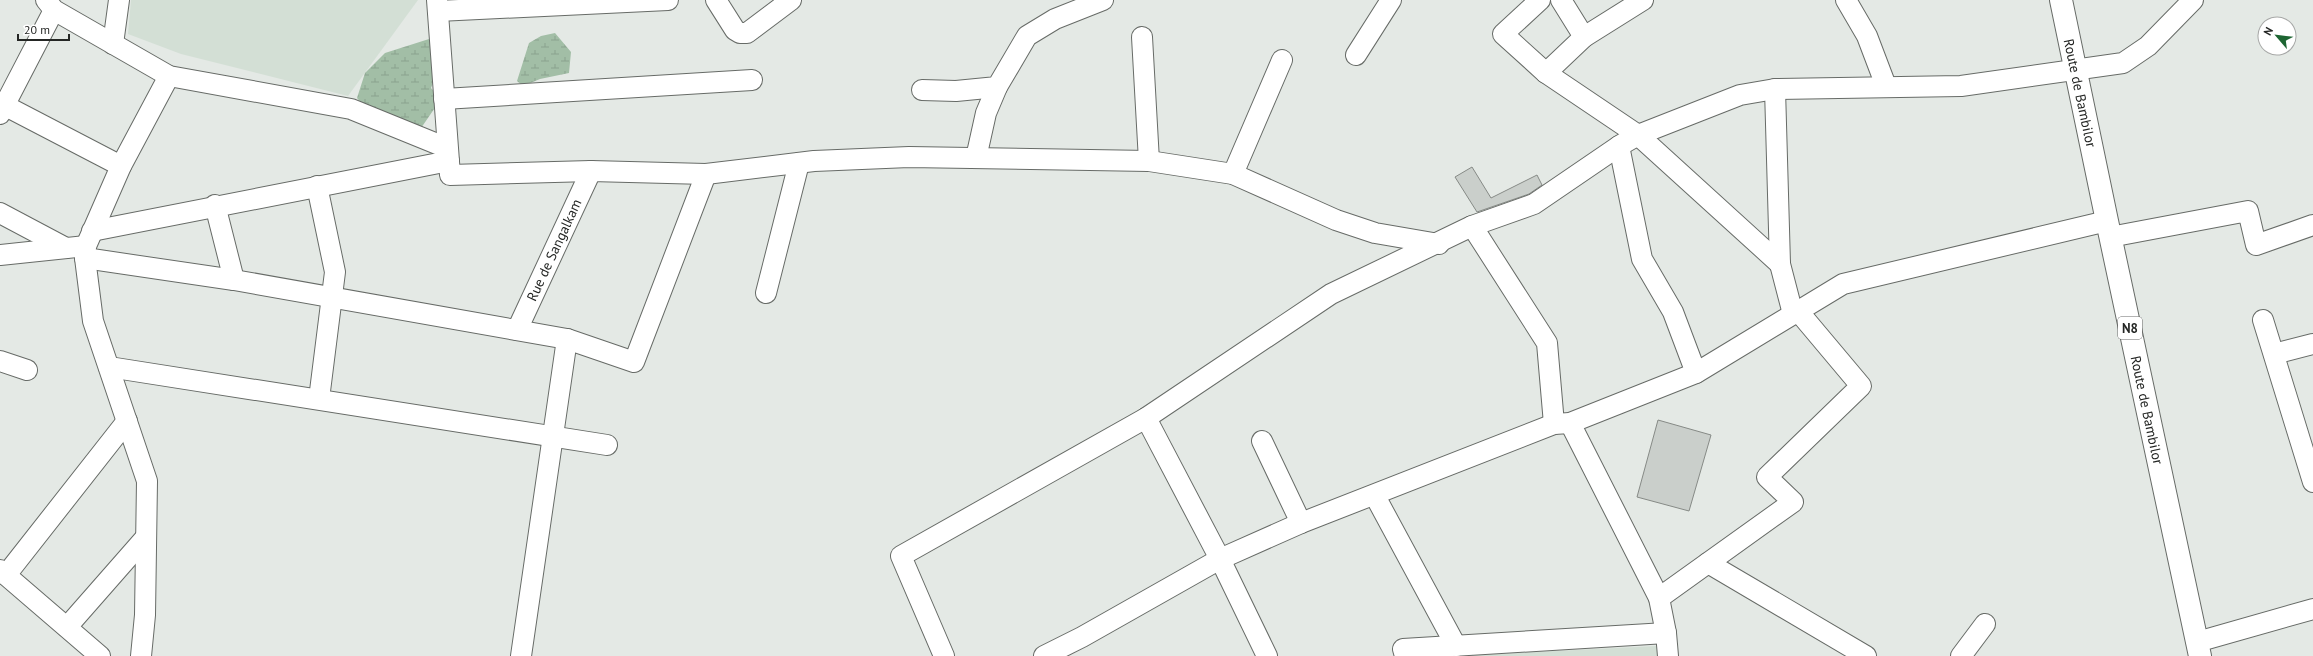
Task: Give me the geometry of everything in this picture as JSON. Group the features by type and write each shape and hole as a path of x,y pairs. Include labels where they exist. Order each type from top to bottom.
{"main road":[{"name":"Route de Bambilor","path":"2061,0 2108,229 2199,649"}],"street":[{"path":"113,44 119,0"},
{"path":"668,0 437,5 450,175 592,171 706,174 799,163 909,157 1149,161 1233,174 1336,220 1375,233 1439,244"},
{"path":"716,0 740,33 747,34 782,3"},
{"path":"976,158 986,113 997,87 1027,36 1055,19 1103,0"},
{"path":"1356,55 1391,0"},
{"path":"1540,0 1503,34 1546,73 1638,135 1780,264"},
{"path":"1561,0 1584,37"},
{"path":"1546,73 1584,37 1643,0"},
{"path":"1846,0 1867,36 1886,86"},
{"path":"944,656 901,556 1146,418 1331,294 1439,244 1472,226 1534,204 1618,146 1638,135 1740,95 1775,89 1886,86 1961,86 2076,71 2123,63 2134,57 2192,0"},
{"path":"121,166 2,108 50,5 113,44 169,76 351,109 448,154"},
{"path":"1142,37 1149,161"},
{"path":"1233,174 1282,60"},
{"path":"141,656 145,615 147,481 93,320 88,245 121,166 169,76"},
{"path":"444,99 752,80"},
{"path":"922,90 956,91 997,87"},
{"path":"1659,598 1793,502 1767,477 1862,386 1795,312 1780,264 1775,89"},
{"path":"1618,146 1642,259 1673,312 1696,373"},
{"path":"0,255 88,245 216,205 317,186 448,154"},
{"path":"766,293 799,163"},
{"name":"Rue de Sangalkam","path":"517,330 592,171"},
{"path":"88,245 234,280 567,339 634,362 706,174"},
{"path":"317,186 335,272 319,400"},
{"path":"216,205 234,280"},
{"path":"1044,656 1082,637 1220,559 1301,523 1696,373 1843,284 2108,229 2248,211 2256,245 2313,225"},
{"path":"0,213 66,248"},
{"path":"1472,226 1547,343 1562,423 1659,598 1666,633 1668,656"},
{"path":"2263,320 2313,482"},
{"path":"521,656 567,339"},
{"path":"2274,354 2313,344"},
{"path":"0,361 27,370"},
{"path":"109,367 607,445"},
{"path":"1146,418 1220,559 1267,656"},
{"path":"100,656 3,572 127,421"},
{"path":"1262,441 1301,523"},
{"path":"1375,496 1456,646"},
{"path":"67,628 146,537"},
{"path":"1708,563 1842,650 1866,656"},
{"path":"2199,649 2313,609"},
{"path":"1961,656 1985,624"},
{"path":"1405,656 1403,649 1666,633"}],"shaded area":[{"path":"131,0 418,0 348,96 181,54 128,34"},
{"path":"1657,646 1658,656 1454,656"}],"green space":[{"path":"555,33 571,52 569,73 540,79 523,86 517,81 529,43 541,36"},
{"path":"429,39 441,63 431,88 441,99 419,131 369,112 357,98 365,73 385,53"}],"building":[{"path":"1472,167 1491,198 1537,175 1542,185 1529,194 1477,212 1455,177"},
{"path":"1658,420 1711,435 1689,511 1637,497"}]}
